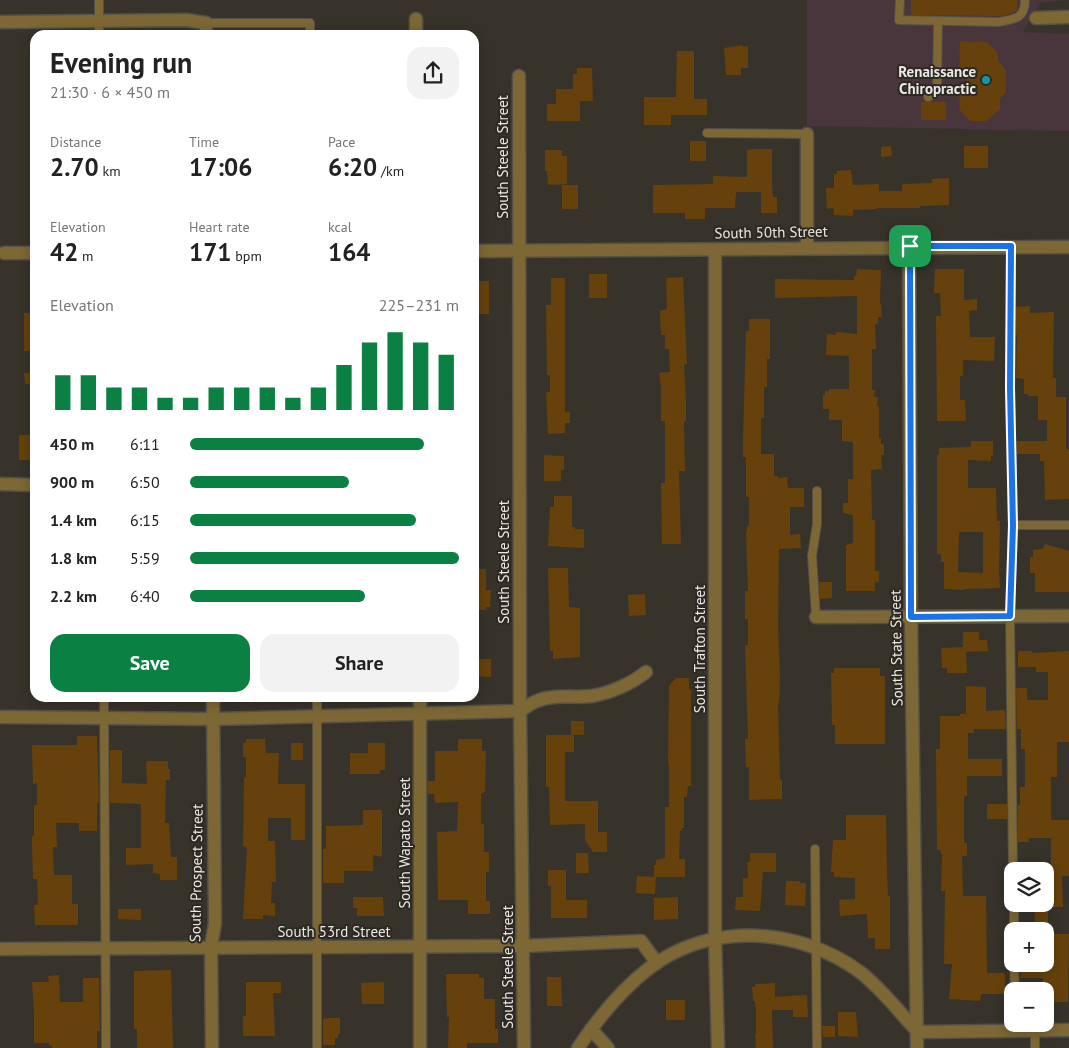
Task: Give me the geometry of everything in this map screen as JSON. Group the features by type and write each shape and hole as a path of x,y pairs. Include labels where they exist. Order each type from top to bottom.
{"street":[{"path":"1036,18 1069,17"},
{"path":"416,19 416,30"},
{"path":"0,22 186,20 206,29"},
{"name":"South Steele Street","path":"519,76 520,711 524,1048"},
{"path":"807,134 807,248"},
{"name":"South State Street","path":"910,246 911,617 917,1048"},
{"name":"South 50th Street","path":"479,251 1069,246"},
{"name":"South Trafton Street","path":"714,250 715,938 718,1048"},
{"path":"1,254 30,253"},
{"path":"0,484 30,484"},
{"path":"816,617 1069,616"},
{"path":"0,717 213,719 520,711 536,701 553,697 593,696 622,686 637,679 646,672"},
{"name":"South Prospect Street","path":"212,1048 211,947 215,923 213,702"},
{"name":"South Wapato Street","path":"420,702 420,1048"},
{"path":"578,1048 612,1002 628,986 657,963 688,947 715,938 732,935 764,935 795,940 816,947 835,956 860,973 884,994 918,1032 929,1048"},
{"name":"South 53rd Street","path":"0,949 523,946 641,941 657,963"},
{"path":"918,1032 1004,1028"},
{"path":"591,1029 608,1048"},
{"path":"1054,1030 1069,1030"}],"lane":[{"path":"99,0 100,30"},
{"path":"900,0 899,20 938,22 998,22 1013,19 1025,10 1025,0"},
{"path":"928,97 937,91 938,22"},
{"path":"206,29 310,23 310,30"},
{"path":"707,133 807,134"},
{"path":"1011,246 1010,388 1013,526 1010,616 1013,862"},
{"path":"816,617 812,556 817,524 817,491"},
{"path":"1013,526 1069,525"},
{"path":"104,702 106,1048"},
{"path":"317,702 317,1048"},
{"path":"815,849 816,1048"},
{"path":"1034,1032 1034,1048"}],"shaded area":[{"path":"807,0 1069,0 1041,2 1023,32 1069,34 1069,131 807,126"}],"building":[{"path":"911,0 1017,0 1017,10 1001,16 911,15"},
{"name":"Renaissance Chiropractic","path":"960,41 987,42 998,53 998,61 1006,70 1006,93 1000,98 1000,109 986,121 970,121 959,109 960,93 966,86 966,75 959,69"},
{"path":"743,45 743,47 748,46 748,68 741,68 741,75 726,75 724,48"},
{"path":"677,51 694,51 694,99 707,99 707,115 671,115 671,125 644,125 644,97 676,97"},
{"path":"577,68 592,68 593,101 580,101 580,121 547,121 547,104 556,104 556,89 573,89 573,74 577,74"},
{"path":"921,102 946,102 946,120 921,120"},
{"path":"690,141 706,141 706,161 690,161"},
{"path":"891,146 892,156 881,157 881,147"},
{"path":"964,146 988,146 988,168 964,168"},
{"path":"772,149 773,197 777,197 777,213 761,213 761,192 736,192 735,208 705,208 705,219 685,219 685,213 653,213 653,185 713,184 713,176 747,177 747,150"},
{"path":"545,150 562,150 562,156 567,156 567,184 548,185 547,171 545,171"},
{"path":"851,170 853,185 879,184 879,191 902,191 902,184 932,183 932,179 949,178 949,205 853,210 853,216 834,215 834,208 827,209 826,188 834,188 834,174 837,174 837,171"},
{"path":"562,185 578,185 578,209 562,209"},
{"path":"857,269 881,270 880,304 882,317 878,317 878,324 875,324 876,349 872,349 872,390 875,390 874,397 878,397 879,438 881,438 881,444 884,444 884,455 881,455 882,469 871,470 872,520 875,520 875,571 879,571 879,582 875,582 875,591 846,591 846,545 853,543 853,515 843,513 843,503 848,503 848,479 853,479 853,442 842,441 842,420 829,420 829,409 823,409 823,395 825,395 825,391 829,391 829,389 849,389 849,356 826,355 827,334 836,335 836,332 857,334 857,296 775,298 775,279 854,280"},
{"path":"935,269 964,269 964,300 977,299 977,310 969,311 970,337 995,337 994,361 963,360 963,376 960,376 960,400 965,400 966,421 937,421 936,316 941,316 940,293 934,293"},
{"path":"589,274 607,274 607,298 589,298"},
{"path":"683,277 687,364 684,365 686,399 686,421 684,421 685,471 679,471 681,544 662,544 661,483 665,483 665,421 661,421 659,373 670,372 669,349 665,349 665,335 661,335 660,311 667,309 666,278"},
{"path":"551,278 565,278 565,412 570,412 570,423 565,423 565,433 548,434 546,392 550,392 550,375 547,375 546,305 551,305"},
{"path":"479,281 489,281 489,314 479,314"},
{"path":"1030,306 1030,313 1054,312 1053,378 1056,378 1056,397 1066,397 1066,449 1069,449 1069,499 1045,500 1044,461 1040,461 1040,454 1017,454 1017,441 1047,441 1047,420 1038,420 1038,396 1024,394 1024,379 1016,378 1016,307"},
{"path":"24,313 30,313 30,351 24,351"},
{"path":"749,319 770,319 770,359 767,359 767,387 764,387 764,418 761,418 761,454 774,454 774,476 778,476 778,478 787,477 788,488 804,488 804,507 790,507 790,535 800,534 801,548 779,549 778,627 780,678 778,703 782,799 749,800 749,767 746,767 745,739 748,739 745,645 748,645 748,619 745,619 745,591 748,591 746,535 747,526 749,526 749,497 746,497 746,457 743,457 743,440 746,331 749,331"},
{"path":"24,373 30,373 30,384 25,384"},
{"path":"19,435 30,435 30,460 19,460"},
{"path":"971,441 993,441 991,461 968,460 968,488 996,488 997,521 1000,521 1000,588 944,589 944,562 941,562 941,554 937,554 937,455 939,455 940,448 971,447","holes":["959,532 983,532 983,573 958,572"]},
{"path":"544,455 564,456 564,470 561,470 561,481 544,481"},
{"path":"554,496 572,496 572,527 584,529 584,548 548,546 550,507 554,507"},
{"path":"1045,544 1069,551 1069,592 1035,592 1035,573 1030,573 1030,557 1033,557 1033,550 1043,549"},
{"path":"548,568 568,568 569,607 580,608 580,657 553,659 553,651 550,651"},
{"path":"479,569 486,569 486,590 491,590 490,607 486,607 486,610 479,610"},
{"path":"819,582 832,582 832,598 820,599"},
{"path":"645,594 646,615 629,616 628,595"},
{"path":"963,632 979,632 979,640 987,640 988,651 966,652 967,673 947,673 947,668 942,668 941,648 963,647"},
{"path":"1018,651 1032,651 1032,653 1069,651 1069,742 1057,742 1057,777 1051,777 1051,820 1069,820 1069,876 1062,876 1063,907 1054,907 1054,862 1051,862 1051,838 1029,838 1029,842 1018,842 1020,787 1025,787 1025,749 1021,749 1021,729 1017,729 1016,688 1027,688 1027,700 1048,700 1048,672 1036,672 1036,667 1018,667"},
{"path":"479,659 491,659 491,677 479,676"},
{"path":"834,668 880,668 880,676 885,676 885,744 835,744 835,725 832,725 831,673 834,673"},
{"path":"676,678 689,678 689,690 691,690 691,786 688,786 687,797 684,797 684,828 680,831 679,859 685,859 685,877 654,877 656,860 665,858 665,807 669,807 669,686"},
{"path":"966,686 986,687 986,711 1005,710 1006,729 974,729 974,733 968,733 968,759 1002,759 1002,776 967,776 967,796 964,796 964,843 967,843 967,856 962,856 963,896 986,896 987,973 1005,973 1004,994 981,994 980,1001 949,999 952,964 944,964 945,891 941,891 942,855 940,850 937,850 936,749 940,749 940,716 960,716 960,714 966,714"},
{"path":"571,721 584,721 584,735 574,735 574,752 565,752 565,801 598,801 598,832 607,832 607,852 593,852 585,840 585,824 550,825 549,787 546,787 546,735 571,735"},
{"path":"77,736 97,736 99,803 97,803 97,831 79,831 79,823 56,823 57,847 53,847 54,875 72,875 72,904 78,904 78,925 35,925 34,905 38,905 37,879 33,879 32,836 34,836 34,805 37,805 37,783 33,784 32,745 77,745"},
{"path":"246,739 265,739 266,753 279,753 278,784 305,784 305,840 291,840 291,818 268,818 268,841 275,841 276,882 272,882 271,903 275,903 275,916 263,915 263,919 243,919 247,849 243,846 246,757 243,757 243,743 246,743"},
{"path":"458,739 482,739 482,751 486,751 485,792 481,794 481,824 484,824 484,852 489,852 489,872 486,872 486,901 490,901 490,914 468,914 468,900 438,900 437,832 457,831 458,802 435,803 434,794 428,794 428,781 435,781 435,751 458,751"},
{"path":"291,743 303,743 303,760 291,760"},
{"path":"368,743 385,743 385,770 380,770 380,774 350,774 350,753 368,753"},
{"path":"110,750 122,750 122,783 147,784 146,761 168,761 170,780 166,780 165,823 169,823 171,857 177,857 177,880 160,880 160,874 153,873 153,864 126,865 126,848 141,848 141,804 110,803"},
{"path":"987,804 1007,804 1007,819 987,819"},
{"path":"363,810 382,810 382,857 373,855 373,871 344,871 344,883 323,883 323,849 326,849 326,826 363,825"},
{"path":"846,815 886,815 888,896 890,896 890,949 875,949 875,938 868,938 867,914 840,916 839,900 855,899 855,878 834,877 834,872 831,872 833,840 846,840"},
{"path":"576,853 588,853 589,873 576,873"},
{"path":"750,853 776,853 776,872 763,872 760,911 735,910 736,897 743,897 743,878 748,878 747,862 750,862"},
{"path":"548,870 566,870 566,900 587,900 587,918 551,918 551,886 548,886"},
{"path":"637,876 656,877 655,894 636,893"},
{"path":"786,881 806,883 805,906 785,905"},
{"path":"353,897 383,897 384,916 357,916 357,908 353,908"},
{"path":"678,897 678,919 654,920 654,898"},
{"path":"118,909 141,909 141,920 118,919"},
{"path":"1034,912 1048,912 1048,922 1035,922"},
{"path":"1054,934 1069,934 1068,1002 1054,1002 1054,982 1043,982 1043,978 1021,978 1021,972 1054,972"},
{"path":"171,970 173,1048 137,1048 137,1029 134,1029 134,971"},
{"path":"446,974 479,974 479,978 484,978 484,999 495,999 495,1029 498,1029 498,1043 467,1043 467,1048 448,1048 449,1017 447,1017"},
{"path":"59,975 60,1002 83,1002 83,978 99,978 100,1031 97,1031 97,1048 52,1048 52,1046 49,1046 49,1043 34,1043 32,982 49,982 48,976"},
{"path":"547,977 561,977 562,1006 547,1006"},
{"path":"246,982 281,982 281,993 273,993 275,1036 243,1036 243,1016 246,1016"},
{"path":"384,982 384,1004 362,1004 361,983"},
{"path":"775,983 775,997 807,995 808,1017 793,1017 793,1010 772,1010 773,1048 756,1048 756,1011 752,987 755,987 755,984"},
{"path":"666,1000 685,1000 685,1020 666,1020"},
{"path":"838,1012 856,1012 858,1037 838,1036"},
{"path":"340,1018 340,1034 338,1034 338,1038 335,1038 335,1045 323,1045 323,1019"},
{"path":"822,1026 835,1026 835,1037 823,1037"}],"place":[{"name":"Renaissance Chiropractic","path":"986,80"}],"route":[{"path":"910,246 1011,246 1010,388 1013,526 1010,616 911,617 910,246"}]}
